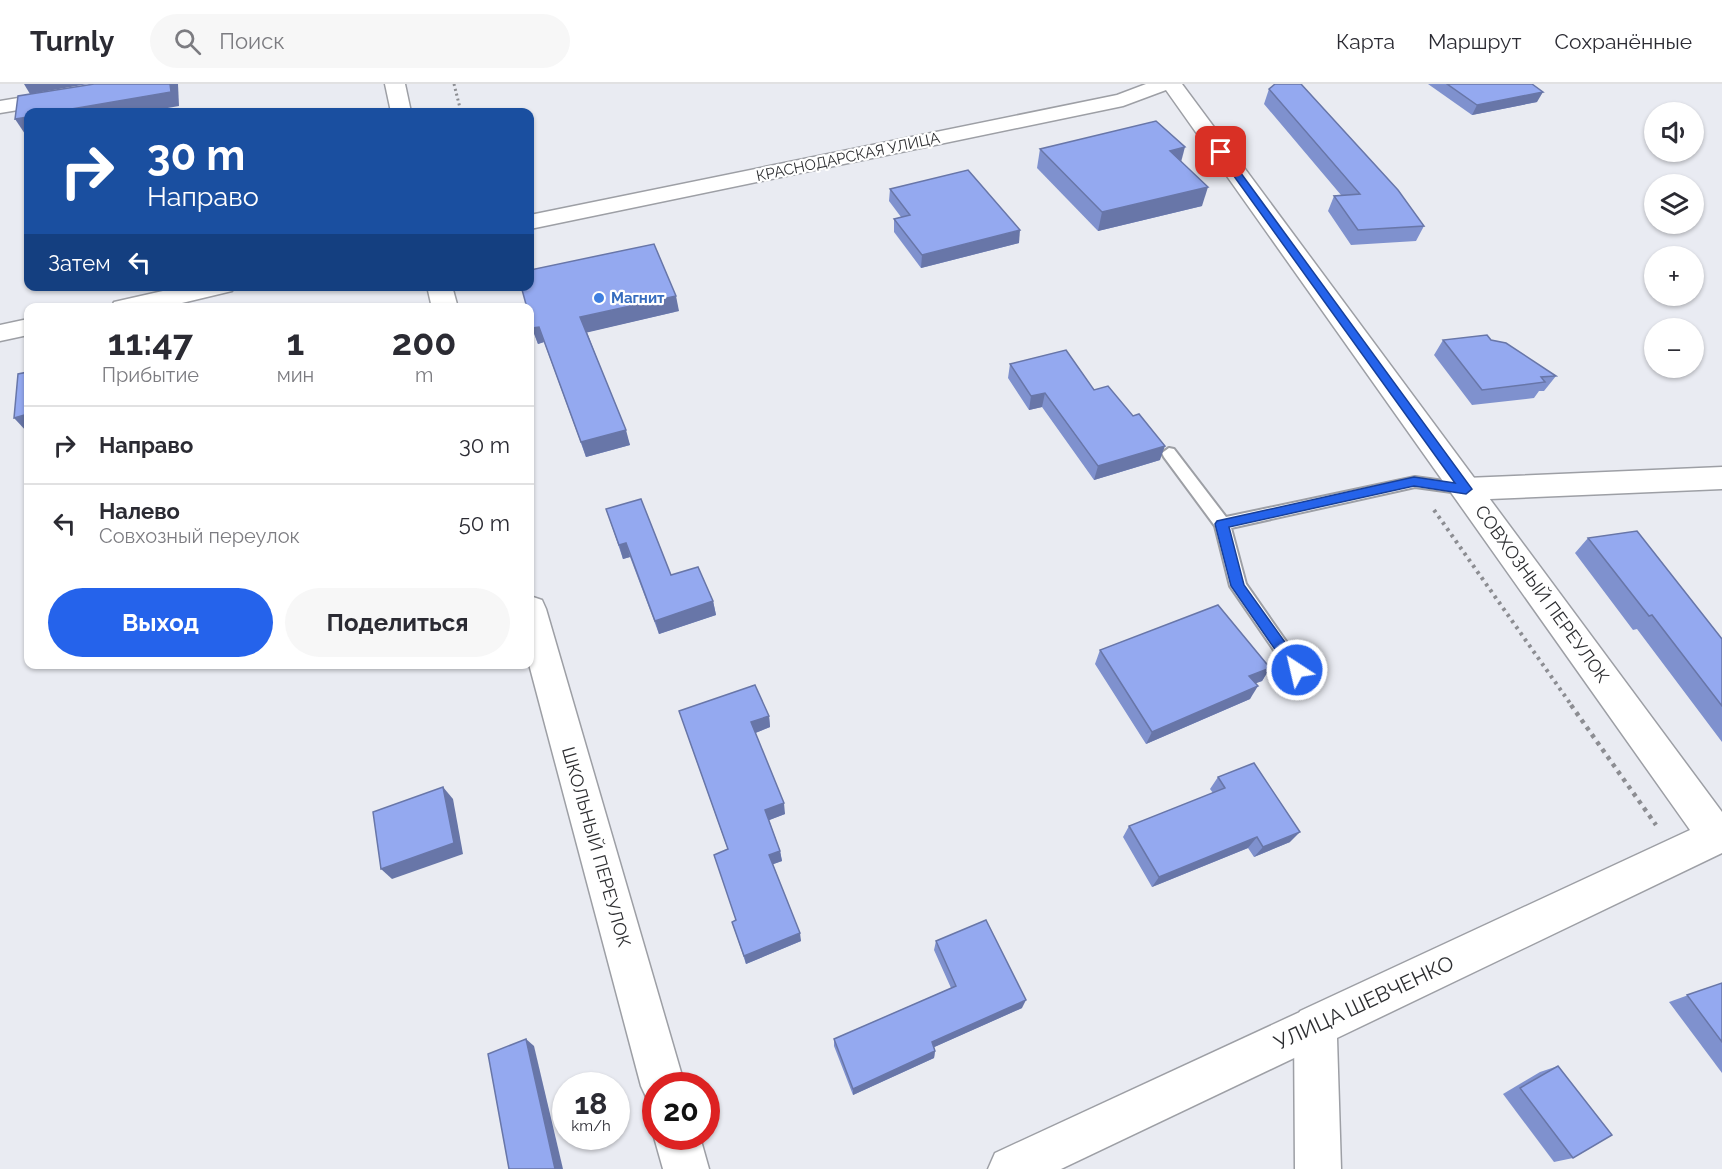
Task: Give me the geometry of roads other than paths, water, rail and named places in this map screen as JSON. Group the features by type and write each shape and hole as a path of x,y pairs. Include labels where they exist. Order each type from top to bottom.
{"street":[{"path":"0,107 139,84"},
{"path":"395,84 400,108"},
{"name":"КРАСНОДАРСКАЯ УЛИЦА","path":"534,221 1123,100 1164,84"},
{"name":"СОВХОЗНЫЙ ПЕРЕУЛОК","path":"1172,84 1720,839"},
{"path":"146,303 200,291"},
{"path":"0,333 24,328"},
{"path":"1466,489 1722,478"},
{"name":"ШКОЛЬНЫЙ ПЕРЕУЛОК","path":"534,623 659,1072"},
{"name":"УЛИЦА ШЕВЧЕНКО","path":"1011,1169 1720,839"},
{"path":"1315,1026 1318,1169"},
{"path":"681,1150 686,1169"}],"lane":[{"path":"1169,453 1222,524 1238,586 1297,670"},
{"path":"1222,524 1414,482 1466,489"}],"place":[{"name":"Магнит","path":"599,298"}]}
